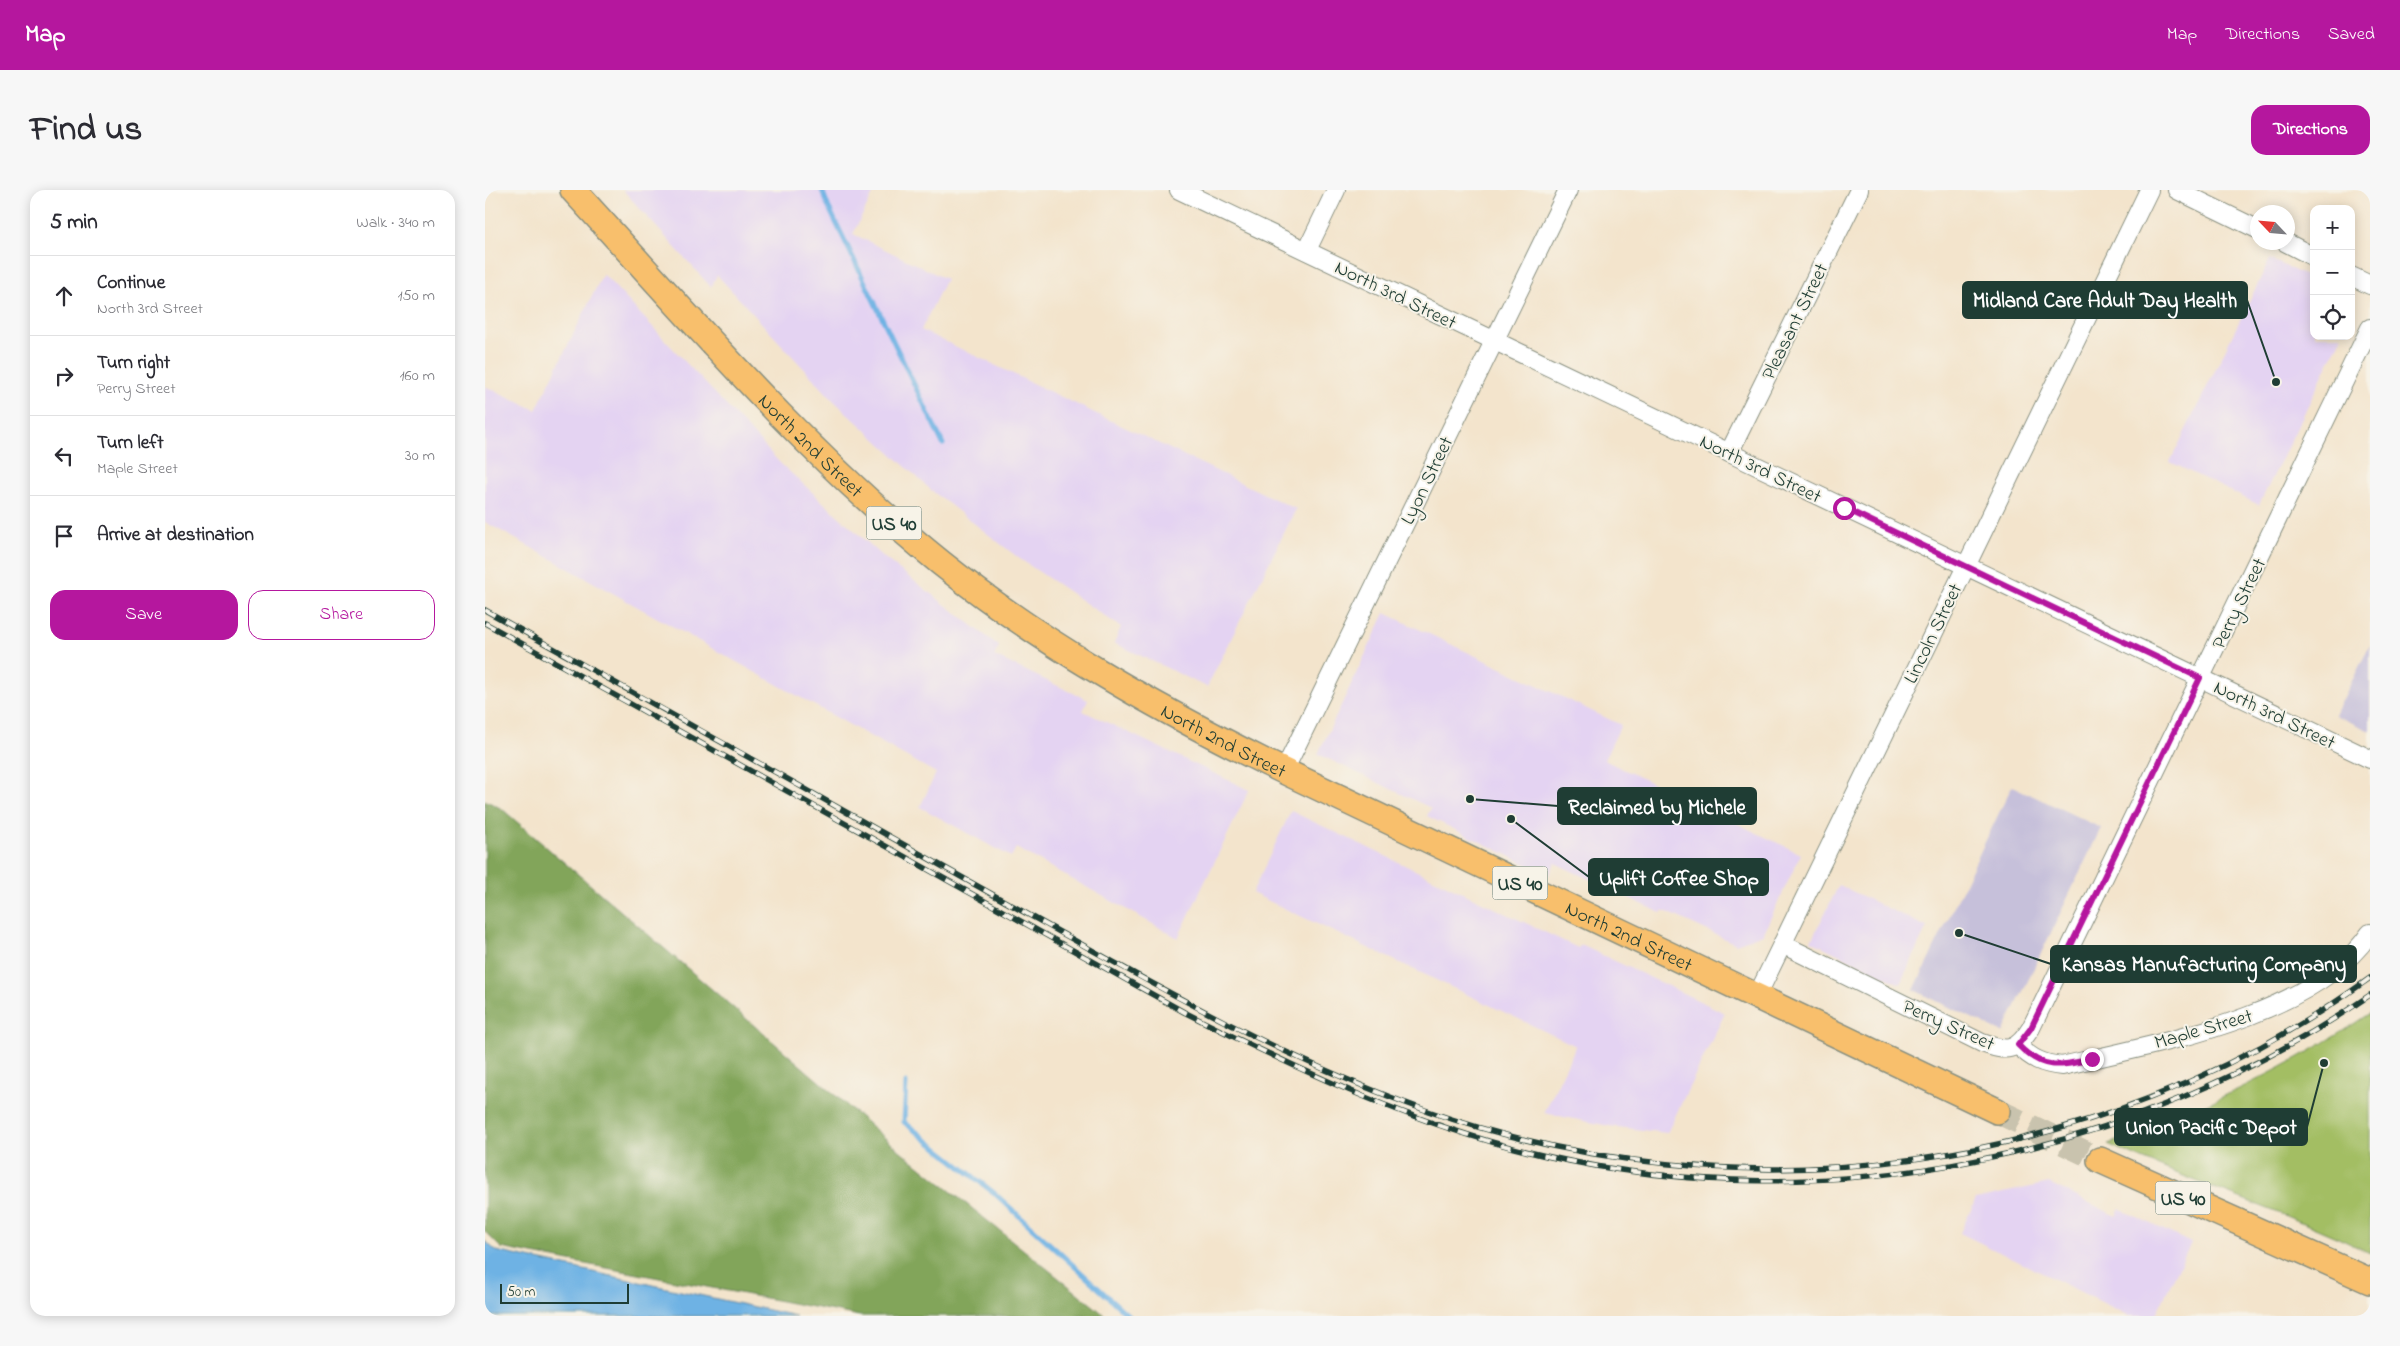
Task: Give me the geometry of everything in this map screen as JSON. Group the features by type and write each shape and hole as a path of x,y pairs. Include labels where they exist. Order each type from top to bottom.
{"highway":[{"name":"North 2nd Street","path":"573,190 805,440 864,497 942,564 982,594 1086,665 1159,707 1284,771 1997,1111"},
{"name":"US 40","path":"2100,1160 2370,1281"}],"street":[{"name":"North 3rd Street","path":"1179,190 2370,759"},
{"path":"1307,250 1336,190"},
{"name":"Lyon Street","path":"1284,771 1568,190"},
{"name":"Pleasant Street","path":"1729,453 1859,190"},
{"name":"Lincoln Street","path":"1757,996 2149,190"},
{"path":"2177,190 2250,226"},
{"path":"2295,247 2310,255"},
{"path":"2355,278 2370,285"},
{"name":"Perry Street","path":"1782,944 1982,1043 2010,1049 2018,1045 2031,1028 2370,328"},
{"name":"Maple Street","path":"2018,1045 2037,1060 2047,1065 2062,1066 2236,1021 2290,997 2334,971 2361,946 2370,934"}],"shaded area":[{"path":"623,190 875,190 853,234 946,279 921,330 1296,509 1207,687 1114,643 1121,627 1020,559 931,490 834,401 717,275 711,287"},
{"path":"2270,259 2310,278 2310,340 2340,340 2259,505 2170,462"},
{"path":"603,274 781,464 887,560 999,646 994,656 1088,700 1083,711 1249,790 1178,938 1016,848 1011,857 920,807 936,773 485,522 485,386 536,410"},
{"path":"1385,613 1621,725 1604,760 1801,854 1763,934 1736,944 1663,910 1661,913 1555,863 1549,875 1427,816 1431,808 1318,754"},
{"path":"2370,645 2370,731 2335,715"},
{"path":"2012,786 2101,828 2003,1033 1914,990"},
{"path":"1291,811 1578,948 1581,945 1725,1013 1667,1133 1609,1126 1544,1113 1576,1046 1252,893"},
{"path":"1839,885 1927,927 1900,984 1811,941"},
{"path":"2049,1183 2116,1216 2120,1209 2191,1243 2155,1316 2130,1316 1960,1233 1976,1199"}],"green space":[{"path":"485,800 502,809 892,1144 1106,1316 860,1316 501,1248 485,1232"},
{"path":"2370,1013 2370,1253 2305,1224 2108,1144 2210,1103 2243,1087 2308,1052"}],"water":[{"path":"485,1241 496,1251 796,1316 485,1316"}],"waterway":[{"path":"822,190 943,444"},
{"path":"906,1083 904,1122 994,1193 1129,1316"}],"tunnel":[{"path":"1997,1111 2100,1160"}],"railway":[{"path":"485,610 1132,973 1247,1033 1365,1087 1425,1110 1544,1144 1667,1164 1790,1169 1914,1159 2035,1135 2152,1097 2265,1044 2370,978"},
{"path":"485,623 1184,1012 1316,1076 1406,1113 1452,1130 1546,1156 1652,1174 1760,1181 1868,1176 1975,1161 2079,1134 2181,1098 2278,1051 2370,995"}],"place":[{"name":"Midland Care Adult Day Health","path":"2276,382"},
{"name":"Reclaimed by Michele","path":"1470,799"},
{"name":"Uplift Coffee Shop","path":"1511,819"},
{"name":"Kansas Manufacturing Company","path":"1959,933"},
{"name":"Union Pacific Depot","path":"2324,1063"}],"route":[{"path":"1844,508 2200,678 2031,1028 2018,1045 2028,1055 2047,1065 2062,1066 2092,1059"}]}
